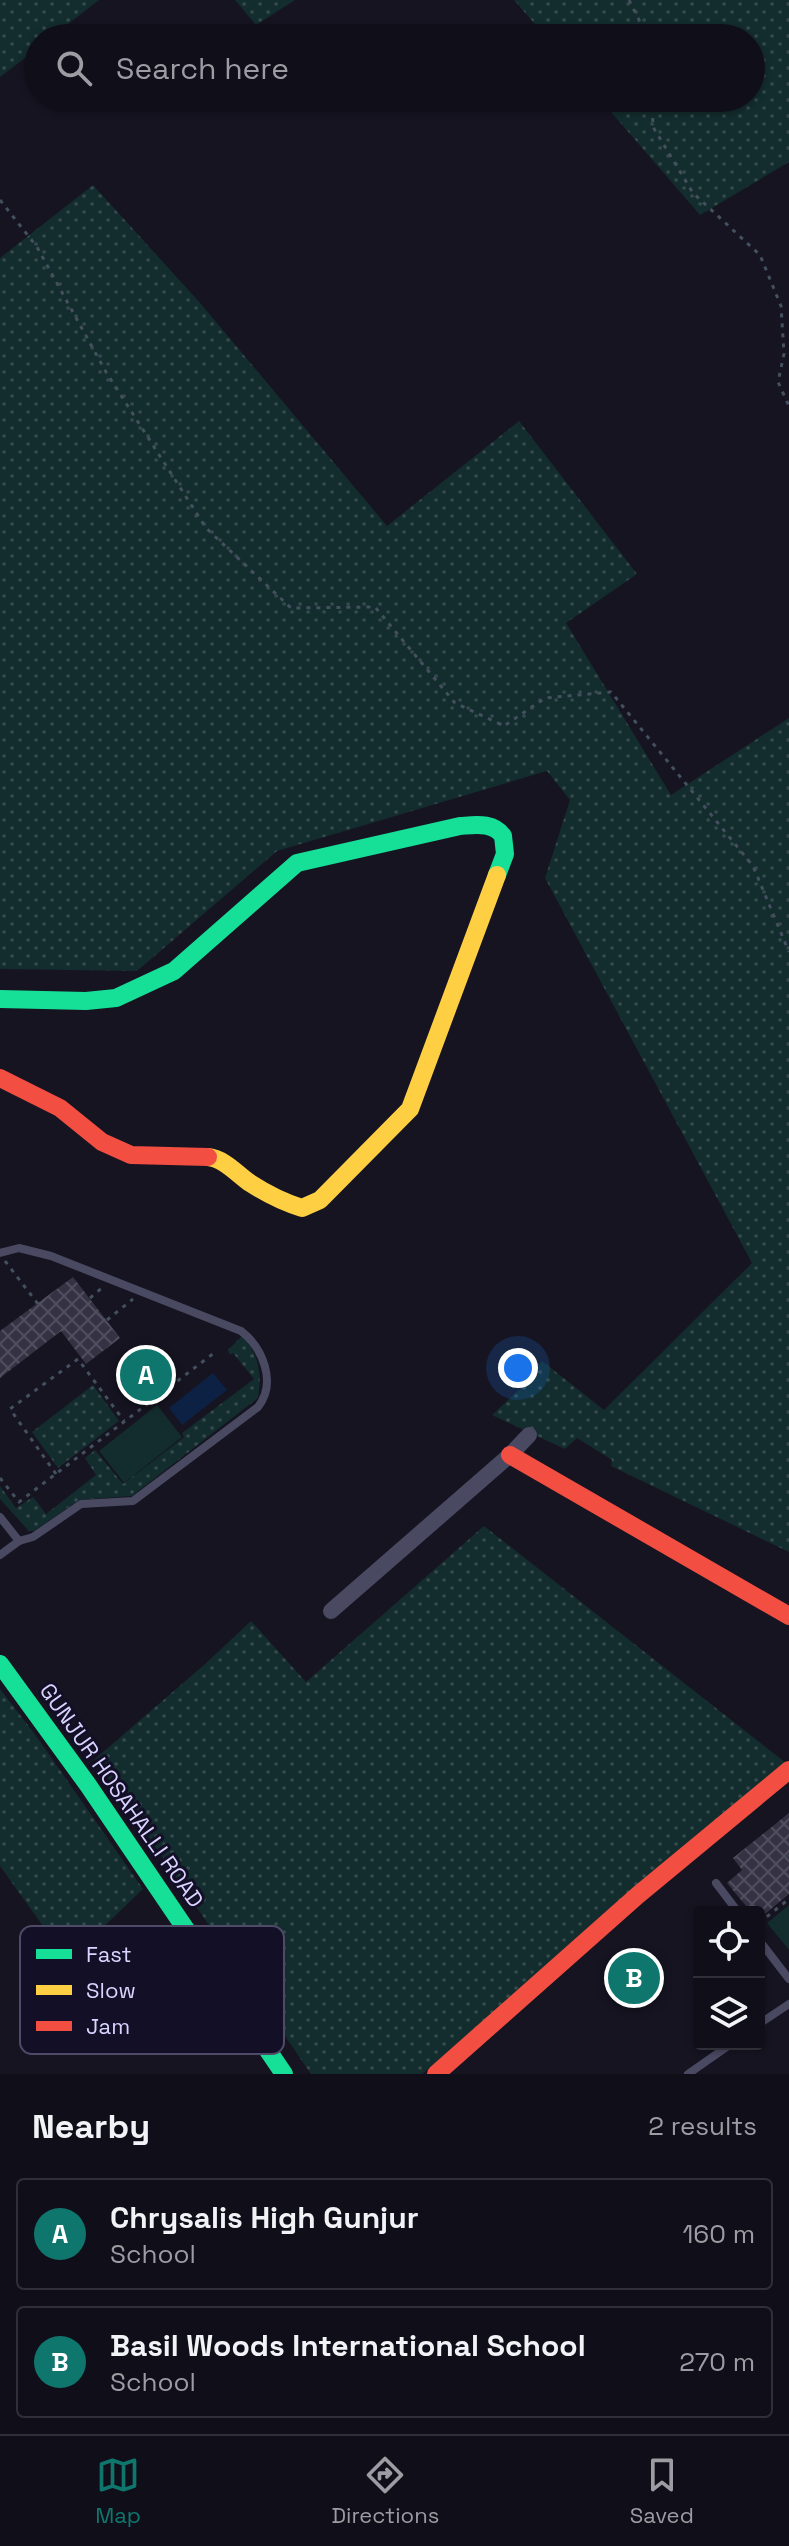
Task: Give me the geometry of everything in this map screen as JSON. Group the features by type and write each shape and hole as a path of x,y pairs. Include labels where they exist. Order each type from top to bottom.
{"street":[{"path":"0,999 101,1000 116,998 148,985 174,971 297,863 460,826 486,824 501,833 506,841 505,854 416,1098 410,1109 320,1200 302,1208 278,1200 218,1158 131,1155 102,1142 60,1108 0,1078"},
{"path":"331,1611 529,1435"},
{"path":"510,1455 789,1616"},
{"name":"GUNJUR HOSAHALLI ROAD","path":"0,1664 88,1785 184,1926"},
{"path":"436,2074 638,1895 789,1770"},
{"name":"GUNJUR HOSAHALLI ROAD","path":"270,2054 284,2074"}],"lane":[{"path":"0,1254 19,1248 40,1252 241,1331 260,1351 265,1365 265,1395 261,1403 133,1501 81,1504 0,1555"},
{"path":"0,1517 19,1541"},
{"path":"716,1883 733,1906"},
{"path":"765,1948 789,1979"},
{"path":"765,2020 789,2004"},
{"path":"688,2074 722,2050"}],"path":[{"path":"629,0 641,24"},
{"path":"652,112 653,127 693,193 760,255 781,306 784,354 778,382 789,406"},
{"path":"0,200 37,247 106,372 206,528 291,608 375,607 455,703 504,726 545,698 611,692 753,866 789,952"},
{"path":"0,1254 38,1304"},
{"path":"107,1320 142,1292"},
{"path":"0,1479 19,1502 214,1353"},
{"path":"56,1474 10,1409 78,1359 125,1421"},
{"path":"765,1918 789,1899"}],"green space":[{"path":"0,0 99,0 68,24 24,24 24,59 0,77"},
{"path":"235,0 295,0 258,24"},
{"path":"514,0 789,0 789,162 700,215 611,112 765,112 765,24 535,24"},
{"path":"93,185 201,304 387,526 519,421 637,574 566,623 671,795 789,718 789,1552 611,1466 612,1460 577,1438 565,1449 492,1415 523,1386 542,1361 604,1410 752,1263 545,878 570,800 547,771 277,851 137,971 0,969 0,258"},
{"path":"242,1336 258,1364 258,1398 132,1496 79,1500 34,1531 29,1531 0,1499 0,1486 16,1508 33,1497 46,1514 96,1475 85,1458 95,1450 123,1484 184,1437 182,1433 254,1379 228,1350"},
{"path":"93,1385 119,1421 58,1468 32,1432"},
{"path":"157,1405 182,1437 124,1483 99,1451"},
{"path":"484,1526 786,1763 422,2074 311,2074 284,2035 284,1926 210,1926 95,1759 251,1621 306,1682"},
{"path":"0,1689 143,1889 104,1926 43,1926 0,1866"},
{"path":"789,1905 789,1950 767,1923"}],"water":[{"path":"213,1373 227,1390 182,1425 169,1408"}],"building":[{"path":"73,1277 120,1338 86,1364 61,1331 0,1378 0,1331"},
{"path":"789,1813 789,1894 765,1914 765,1906 746,1906 727,1883 742,1870 733,1858"}],"traffic: fast":[{"path":"0,999 86,1001 116,998 174,971 297,863 460,826 484,825 494,828 503,836 505,854 497,875"},
{"path":"0,1664 88,1785 184,1926"},
{"path":"270,2054 284,2074"}],"traffic: slow":[{"path":"208,1157 225,1164 256,1187 288,1203 302,1208 320,1200 410,1109 497,875"}],"traffic: jam":[{"path":"0,1078 60,1108 102,1142 131,1155 208,1157"},
{"path":"510,1455 789,1616"},
{"path":"436,2074 638,1895 789,1770"}],"place":[{"name":"Chrysalis High Gunjur","path":"146,1375"},
{"name":"Basil Woods International School","path":"634,1978"}]}
